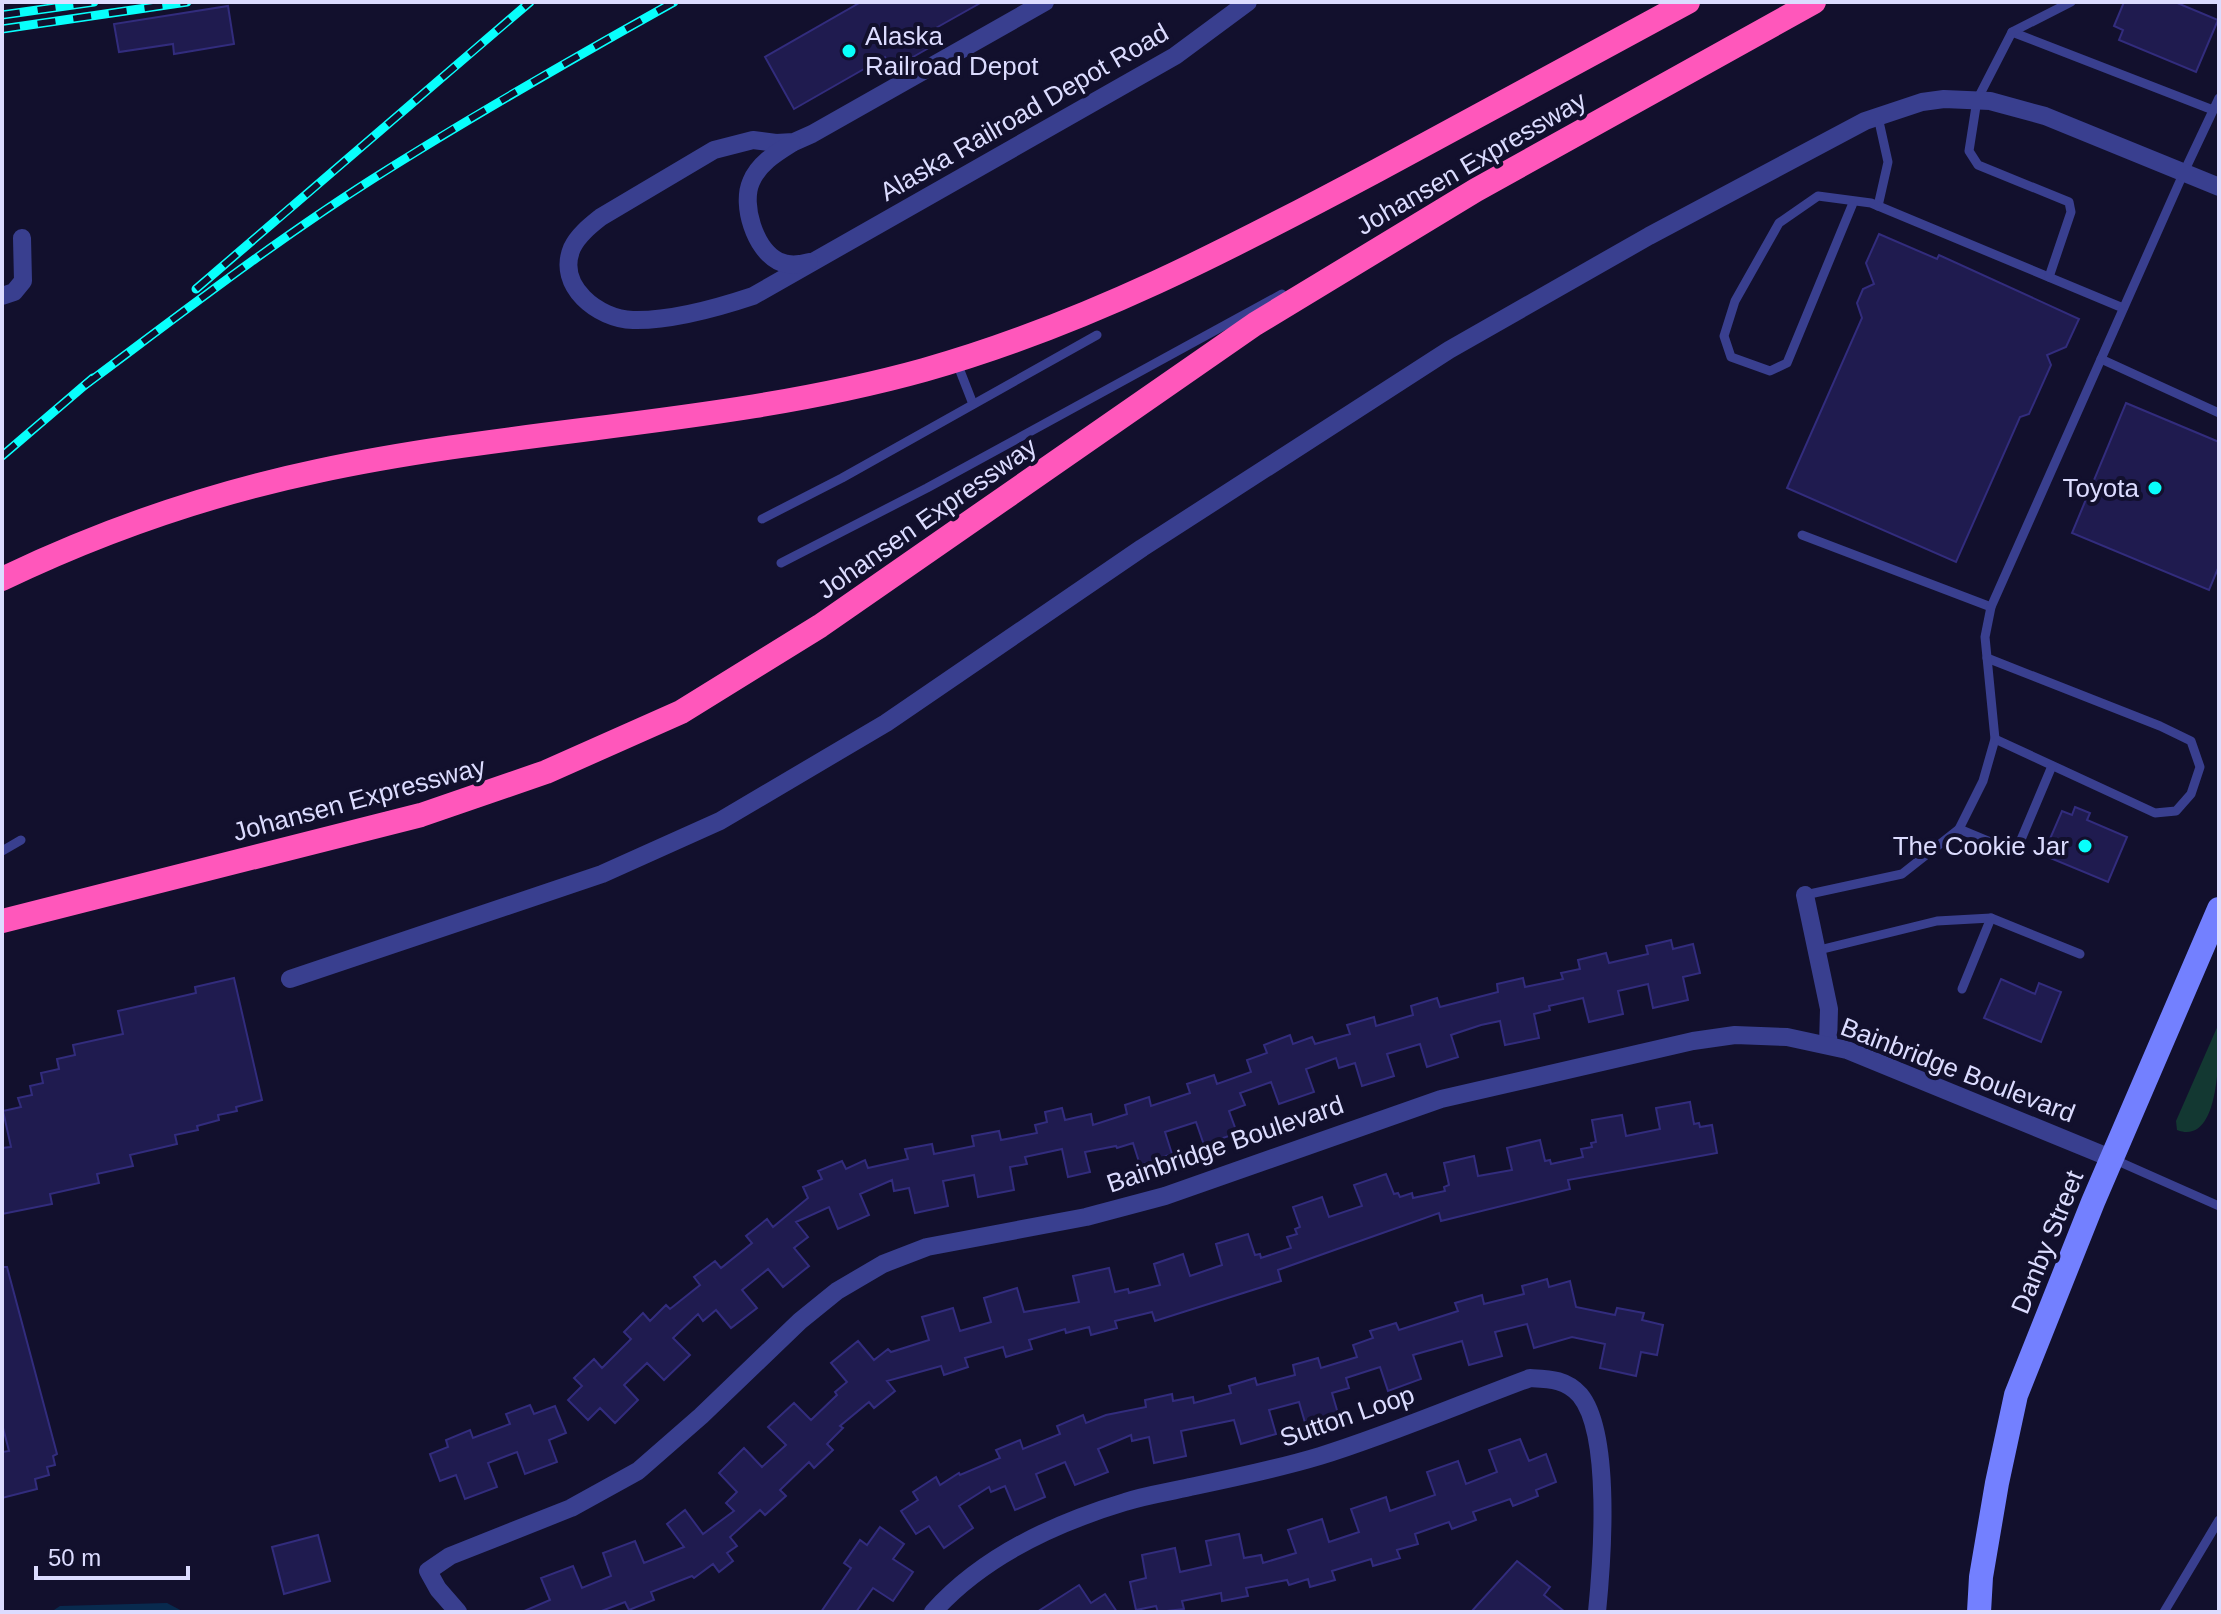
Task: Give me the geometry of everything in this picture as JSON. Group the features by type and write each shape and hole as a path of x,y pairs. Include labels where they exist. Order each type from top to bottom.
{"highway":[{"name":"Johansen Expressway","path":"2,579 77,545 180,508 317,471 482,444 758,407 844,390 1024,338 1184,269 1308,207 1688,2"},
{"name":"Johansen Expressway","path":"2,921 421,815 546,772 681,712 820,626 1255,324 1476,190 1814,2"}],"street":[{"name":"Alaska Railroad Depot Road","path":"821,260 799,265 776,260 762,244 749,212 749,185 755,173 794,142 1045,2"},
{"name":"Alaska Railroad Depot Road","path":"794,142 753,140 714,150 601,217 586,229 573,246 569,262 570,277 579,294 593,308 632,320 724,306 753,296 1175,56 1248,2"},
{"path":"290,979 602,874 720,821 886,723 1142,548 1449,350 1649,236 1834,137 1878,117 1922,102 1944,99 2003,104 2045,116 2219,187"},
{"path":"2,296 14,292 23,281 22,238"},
{"path":"1805,895 1829,1009 1828,1045"},
{"name":"Danby Street","path":"1979,1612 1989,1530 2016,1395 2219,909"},
{"name":"Bainbridge Boulevard","path":"458,1612 438,1589 428,1571 450,1556 571,1508 638,1471 701,1416 800,1321 837,1291 883,1264 927,1247 1086,1217 1165,1196 1441,1099 1693,1041 1735,1035 1787,1037 1847,1050 2113,1159"},
{"name":"Sutton Loop","path":"933,1612 945,1598 984,1568 1026,1541 1068,1522 1126,1501 1235,1478 1320,1455 1530,1378 1558,1379 1579,1394 1592,1415 1603,1490 1597,1612"}],"lane":[{"path":"2049,277 2071,212 2069,202 1978,165 1969,151 1977,100 2012,32 2071,2"},
{"path":"2012,32 2213,110"},
{"path":"1805,895 1902,874 1959,829 1983,781 1995,739 1985,637 1991,607 2219,98"},
{"path":"1878,117 1888,162 1878,206"},
{"path":"2206,126 2219,129"},
{"path":"781,563 927,488 1476,190"},
{"path":"1853,203 1787,363 1770,371 1731,357 1724,336 1735,301 1779,223 1818,196 1878,206 2123,308"},
{"path":"762,519 1097,335"},
{"path":"2101,359 2219,413"},
{"path":"956,360 973,404"},
{"path":"1802,535 1991,607"},
{"path":"1987,658 2191,741 2200,767 2191,794 2176,811 2155,813 1995,739"},
{"path":"1959,829 2007,849 2020,842 2052,766"},
{"path":"2,851 21,840"},
{"path":"1962,989 1991,918"},
{"path":"1815,951 1937,921 1991,918 2080,954"},
{"path":"2113,1159 2219,1206"},
{"path":"2164,1612 2219,1520"}],"green space":[{"path":"2219,1023 2217,1075 2210,1112 2202,1125 2191,1132 2177,1130 2176,1121"}],"water":[{"path":"167,1603 184,1612 51,1612 60,1606"}],"building":[{"name":"Alaska Railroad Depot","path":"861,2 982,2 927,33 934,45 892,69 885,57 794,109 765,57"},
{"path":"2124,2 2175,2 2218,20 2196,72 2119,40 2123,30 2114,26"},
{"path":"228,6 234,44 174,54 173,44 119,52 114,24"},
{"path":"1879,234 1937,259 1939,255 2079,319 2066,347 2047,355 2051,365 2029,414 2020,417 1956,562 1787,488 1862,318 1857,303 1863,289 1874,284 1866,263"},
{"name":"Toyota","path":"2126,403 2219,442 2219,566 2209,590 2072,533"},
{"name":"The Cookie Jar","path":"2075,807 2090,813 2087,820 2127,837 2108,882 2043,855 2062,811 2072,815"},
{"path":"1671,940 1673,949 1693,944 1700,973 1683,977 1688,1000 1653,1008 1648,984 1618,991 1623,1014 1589,1022 1583,998 1549,1006 1550,1010 1534,1014 1539,1038 1505,1045 1500,1021 1481,1025 1451,1035 1458,1057 1427,1067 1420,1044 1387,1054 1394,1076 1362,1086 1355,1063 1339,1068 1336,1058 1306,1069 1314,1092 1279,1104 1271,1082 1240,1093 1245,1105 1229,1111 1237,1133 1204,1145 1196,1122 1165,1132 1172,1154 1140,1165 1133,1143 1085,1152 1090,1172 1068,1177 1062,1149 1025,1157 1027,1164 1010,1167 1014,1190 978,1197 974,1175 943,1181 948,1206 915,1213 909,1188 894,1191 892,1180 860,1194 869,1215 838,1229 829,1207 796,1222 808,1237 794,1248 809,1266 783,1287 768,1269 742,1290 757,1308 731,1328 716,1310 703,1321 698,1314 673,1338 690,1355 664,1380 647,1363 624,1385 638,1400 615,1423 600,1408 588,1420 568,1400 582,1386 574,1378 594,1359 602,1368 631,1339 624,1332 643,1313 650,1321 666,1305 670,1309 700,1285 694,1277 715,1261 721,1268 752,1243 746,1236 767,1219 773,1227 808,1198 803,1187 822,1179 818,1171 842,1161 846,1169 865,1160 868,1168 908,1159 905,1149 932,1144 934,1154 974,1146 972,1136 999,1131 1001,1140 1037,1133 1035,1125 1047,1122 1045,1112 1062,1108 1065,1120 1091,1114 1093,1125 1127,1114 1125,1105 1149,1097 1151,1106 1190,1093 1187,1084 1214,1075 1217,1084 1251,1072 1247,1060 1267,1053 1264,1045 1290,1035 1293,1044 1312,1037 1315,1044 1350,1034 1347,1025 1374,1017 1376,1026 1413,1015 1411,1006 1437,998 1440,1007 1498,992 1497,984 1523,978 1525,987 1563,979 1561,973 1580,969 1578,960 1606,953 1609,963 1648,954 1646,946"},
{"path":"234,978 262,1100 218,1115 219,1120 197,1126 198,1130 175,1135 177,1144 130,1155 133,1166 97,1174 99,1183 50,1194 52,1204 2,1214 2,1148 11,1147 3,1111 21,1107 18,1098 32,1095 30,1086 43,1083 41,1073 59,1069 57,1059 75,1055 73,1045 123,1034 118,1011 196,993 195,987"},
{"path":"2001,979 2035,994 2039,983 2061,992 2041,1042 1984,1018"},
{"path":"1690,1102 1694,1124 1699,1123 1700,1127 1712,1125 1717,1153 1568,1180 1570,1189 1441,1221 1439,1213 1278,1270 1281,1281 1155,1321 1152,1312 1115,1321 1117,1328 1091,1335 1089,1327 1066,1333 1065,1329 1029,1340 1032,1349 1006,1357 1003,1347 965,1358 968,1367 944,1375 941,1366 887,1381 895,1391 874,1408 869,1402 840,1426 843,1428 827,1444 833,1450 814,1468 809,1462 780,1490 786,1496 765,1515 760,1510 730,1537 737,1546 727,1553 733,1561 719,1572 713,1564 694,1578 692,1576 651,1592 654,1600 629,1610 625,1602 599,1612 522,1612 550,1600 541,1578 573,1566 582,1588 611,1576 603,1553 635,1541 644,1563 684,1547 667,1524 685,1510 703,1534 734,1511 726,1503 737,1492 719,1473 744,1448 762,1467 786,1445 768,1427 794,1403 811,1420 847,1382 831,1363 858,1341 874,1360 888,1349 891,1352 929,1340 922,1317 953,1308 960,1331 991,1322 984,1298 1017,1288 1024,1312 1079,1302 1073,1276 1109,1268 1115,1292 1128,1289 1129,1293 1160,1285 1154,1264 1183,1254 1190,1276 1222,1265 1216,1244 1248,1234 1255,1255 1260,1254 1261,1258 1291,1248 1287,1237 1297,1234 1295,1229 1300,1227 1293,1207 1322,1197 1329,1217 1362,1206 1354,1185 1386,1174 1394,1194 1398,1193 1400,1197 1412,1193 1413,1198 1445,1191 1444,1187 1449,1185 1444,1163 1474,1156 1478,1176 1512,1170 1507,1148 1540,1140 1545,1161 1550,1160 1551,1164 1583,1157 1581,1149 1592,1147 1591,1143 1596,1142 1592,1120 1622,1115 1626,1136 1660,1129 1656,1108"},
{"path":"2,1267 7,1267 57,1454 53,1456 55,1465 47,1467 49,1475 35,1479 37,1489 2,1498 2,1452 9,1451 2,1424"},
{"path":"1547,1279 1549,1287 1570,1281 1576,1307 1615,1315 1617,1308 1644,1313 1642,1320 1663,1325 1657,1355 1641,1352 1636,1376 1600,1368 1605,1344 1572,1337 1534,1348 1527,1324 1495,1332 1502,1356 1469,1365 1462,1341 1413,1355 1421,1379 1388,1391 1380,1367 1346,1378 1349,1388 1332,1393 1339,1417 1306,1426 1299,1402 1269,1410 1276,1434 1241,1444 1234,1420 1181,1431 1186,1456 1154,1463 1149,1437 1132,1441 1131,1435 1098,1449 1108,1472 1075,1485 1065,1462 1036,1474 1045,1497 1015,1510 1005,1486 991,1492 989,1487 959,1506 973,1528 944,1548 929,1526 916,1534 901,1511 918,1500 913,1492 936,1477 940,1485 959,1473 1000,1458 996,1450 1020,1440 1023,1449 1060,1434 1057,1426 1083,1415 1086,1423 1106,1415 1146,1407 1145,1400 1172,1394 1173,1401 1193,1397 1194,1403 1231,1393 1229,1386 1255,1378 1257,1385 1295,1375 1293,1365 1318,1358 1321,1368 1357,1357 1353,1345 1373,1338 1370,1331 1396,1323 1399,1330 1458,1311 1455,1303 1482,1295 1484,1304 1524,1294 1522,1286"},
{"path":"530,1405 534,1414 555,1406 566,1433 549,1440 557,1462 525,1474 517,1452 488,1463 497,1487 465,1499 456,1475 440,1481 430,1454 448,1447 446,1440 470,1430 473,1438 510,1424 506,1414"},
{"path":"1520,1439 1529,1461 1546,1454 1556,1482 1536,1490 1538,1496 1513,1506 1510,1499 1473,1512 1476,1520 1452,1529 1449,1522 1415,1534 1418,1544 1397,1550 1400,1558 1373,1566 1371,1559 1332,1571 1335,1580 1310,1587 1308,1579 1289,1585 1287,1580 1246,1588 1248,1596 1222,1601 1221,1593 1182,1601 1184,1609 1158,1612 1156,1606 1136,1610 1130,1582 1146,1578 1142,1555 1175,1548 1180,1572 1211,1565 1206,1541 1239,1534 1244,1558 1261,1555 1263,1563 1296,1553 1288,1530 1322,1519 1329,1542 1359,1532 1351,1509 1386,1497 1390,1511 1435,1495 1427,1472 1458,1461 1466,1484 1497,1472 1489,1450"},
{"path":"880,1527 904,1544 893,1559 913,1572 893,1601 873,1588 856,1612 821,1612 851,1568 844,1563 860,1540 867,1545"},
{"path":"318,1535 330,1581 284,1594 272,1547"},
{"path":"1517,1561 1550,1587 1544,1595 1565,1612 1471,1612"},
{"path":"1079,1585 1091,1603 1105,1594 1117,1612 1037,1612"}],"railway":[{"path":"2,15 94,2"},
{"path":"2,29 187,2"},
{"path":"196,289 530,2"},
{"path":"85,385 334,204 521,89 674,2"},
{"path":"2,456 93,378"}],"place":[{"name":"Alaska Railroad Depot","path":"849,51"},
{"name":"Toyota","path":"2155,488"},
{"name":"The Cookie Jar","path":"2085,846"}]}
